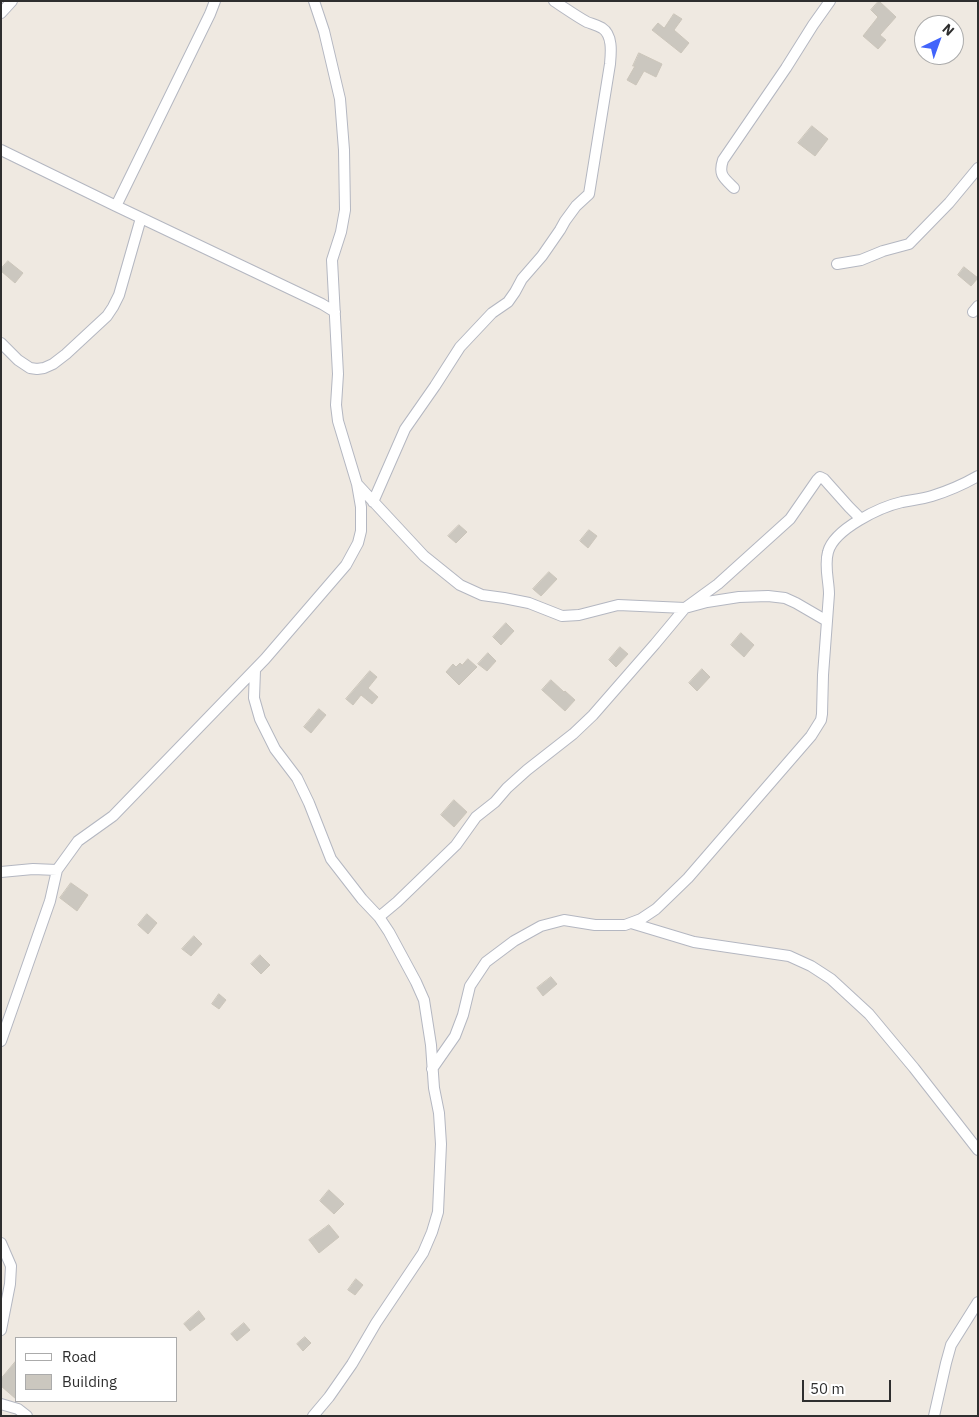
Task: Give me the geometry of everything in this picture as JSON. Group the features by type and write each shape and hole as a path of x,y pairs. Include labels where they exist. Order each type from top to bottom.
{"street":[{"path":"1,13 12,1"},
{"path":"116,206 215,1"},
{"path":"1,1041 50,901 57,870 78,841 113,816 255,670 316,602 346,565 358,543 361,531 361,507 357,484 338,421 336,405 338,374 332,260 341,232 345,210 344,150 340,99 324,32 314,1"},
{"path":"373,502 405,429 460,347 492,313 508,302 522,279 542,256 560,230 564,221 589,194 611,50 606,32 602,28 588,22 554,1"},
{"path":"734,188 722,176 720,169 723,160 786,68 812,25 830,1"},
{"path":"1,150 322,304 335,312"},
{"path":"837,264 861,260 909,244 954,198 978,168"},
{"path":"1,342 18,360 30,368 44,368 66,354 107,316 113,307 119,295 141,218"},
{"path":"432,1069 455,1036 470,986 486,962 514,941 541,926 564,920 595,926 625,925 641,919 656,909 688,878 804,744 821,720 829,583 827,553 840,534 861,519 891,505 931,497 978,476"},
{"path":"379,917 456,845 476,817 495,802 527,770 573,734 593,715 685,608 718,584 790,519 820,477 861,519"},
{"path":"357,484 424,556 460,584 482,595 529,603 562,616 578,615 618,605 685,608 707,602 740,597 768,596 785,598 827,622"},
{"path":"255,670 254,698 260,719 275,748 297,778 309,803 331,860 379,917 416,982 424,1000 431,1045 441,1144 438,1212 432,1232 422,1253 376,1323 352,1364 313,1416"},
{"path":"1,872 33,869 57,870"},
{"path":"631,923 694,942 789,956 811,966 831,979 869,1014 978,1150"},
{"path":"1,1243 11,1266 10,1284 1,1330"},
{"path":"934,1416 951,1345 978,1302"},
{"path":"1,1404 18,1409 27,1416"}],"building":[{"path":"879,1 896,17 880,35 886,40 878,49 863,36 878,17 871,10"},
{"path":"674,14 682,19 674,30 689,43 681,53 652,30 658,23 664,28"},
{"path":"639,53 662,64 656,77 644,71 636,85 627,80 635,66 633,66"},
{"path":"812,126 828,139 815,156 798,143"},
{"path":"8,261 23,273 15,283 1,271"},
{"path":"964,267 978,278 971,286 958,275"},
{"path":"459,525 467,532 456,543 448,536"},
{"path":"589,530 597,536 588,548 580,541"},
{"path":"549,572 557,579 541,596 533,589"},
{"path":"506,623 514,631 501,645 493,637"},
{"path":"741,633 754,645 744,657 731,645"},
{"path":"620,647 628,654 616,667 609,660"},
{"path":"488,653 496,661 487,671 478,664"},
{"path":"468,659 477,667 459,685 446,672 453,664 456,667 460,663 462,665"},
{"path":"702,669 710,677 697,691 689,683"},
{"path":"370,671 377,677 368,688 378,697 372,704 361,695 353,705 346,699"},
{"path":"551,680 575,700 565,711 542,690"},
{"path":"319,709 326,715 311,733 304,727"},
{"path":"454,800 467,812 454,827 441,815"},
{"path":"71,883 88,895 77,911 60,898"},
{"path":"147,914 157,923 148,934 138,925"},
{"path":"194,936 202,944 191,956 182,949"},
{"path":"260,955 270,965 261,974 251,964"},
{"path":"551,977 557,984 543,996 537,988"},
{"path":"219,994 226,1000 219,1009 212,1004"},
{"path":"329,1190 344,1204 334,1214 320,1201"},
{"path":"329,1225 339,1237 319,1253 309,1240"},
{"path":"356,1279 363,1285 355,1295 348,1290"},
{"path":"199,1311 205,1319 190,1331 184,1324"},
{"path":"244,1323 250,1330 237,1341 231,1334"},
{"path":"305,1337 311,1343 303,1351 297,1344"},
{"path":"15,1362 15,1398 1,1386 1,1379"}]}
